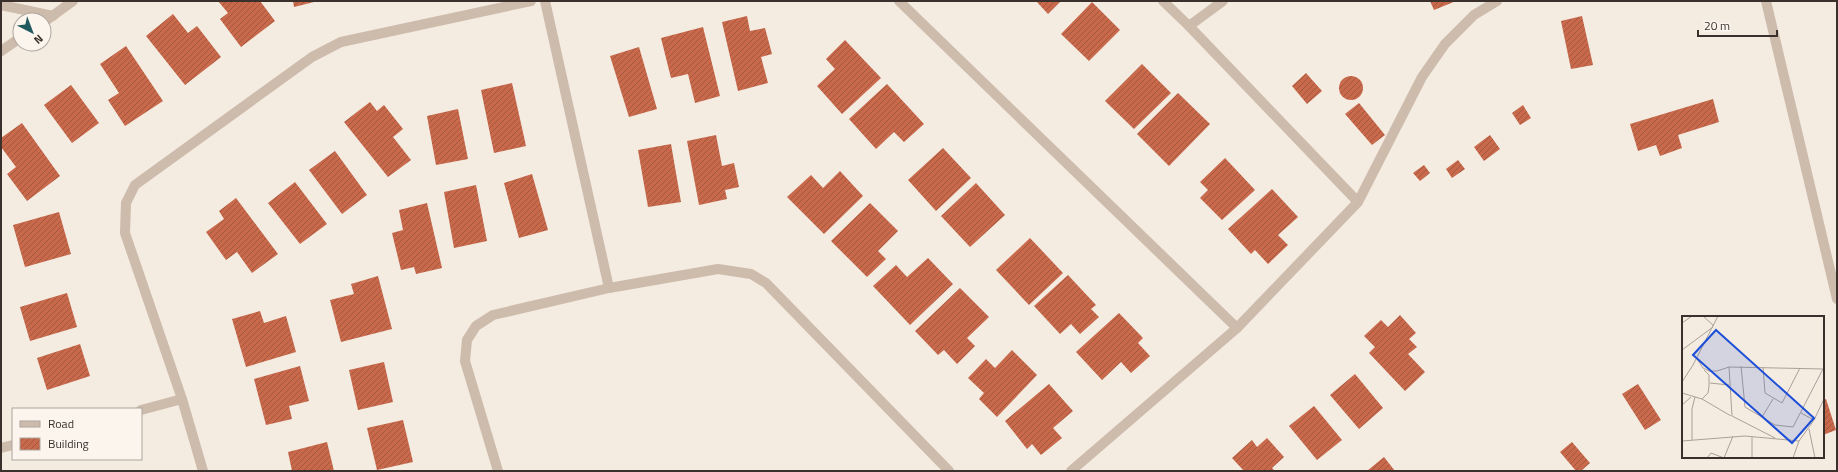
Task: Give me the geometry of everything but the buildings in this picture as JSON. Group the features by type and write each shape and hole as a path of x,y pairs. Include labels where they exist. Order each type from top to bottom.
{"street":[{"path":"1,5 53,16 73,1"},
{"path":"203,471 182,399 125,233 126,204 135,185 312,57 341,42 531,1"},
{"path":"545,1 609,288"},
{"path":"899,1 1237,328"},
{"path":"1163,1 1189,26 1358,202"},
{"path":"1189,26 1223,1"},
{"path":"1071,471 1237,328 1358,202 1422,77 1445,44 1474,14 1497,1"},
{"path":"1766,1 1837,299"},
{"path":"1,51 12,43"},
{"path":"498,471 465,361 467,340 476,326 492,315 609,288 718,269 751,274 766,283 949,471"},
{"path":"142,410 182,399"},
{"path":"1,448 12,445"}]}
